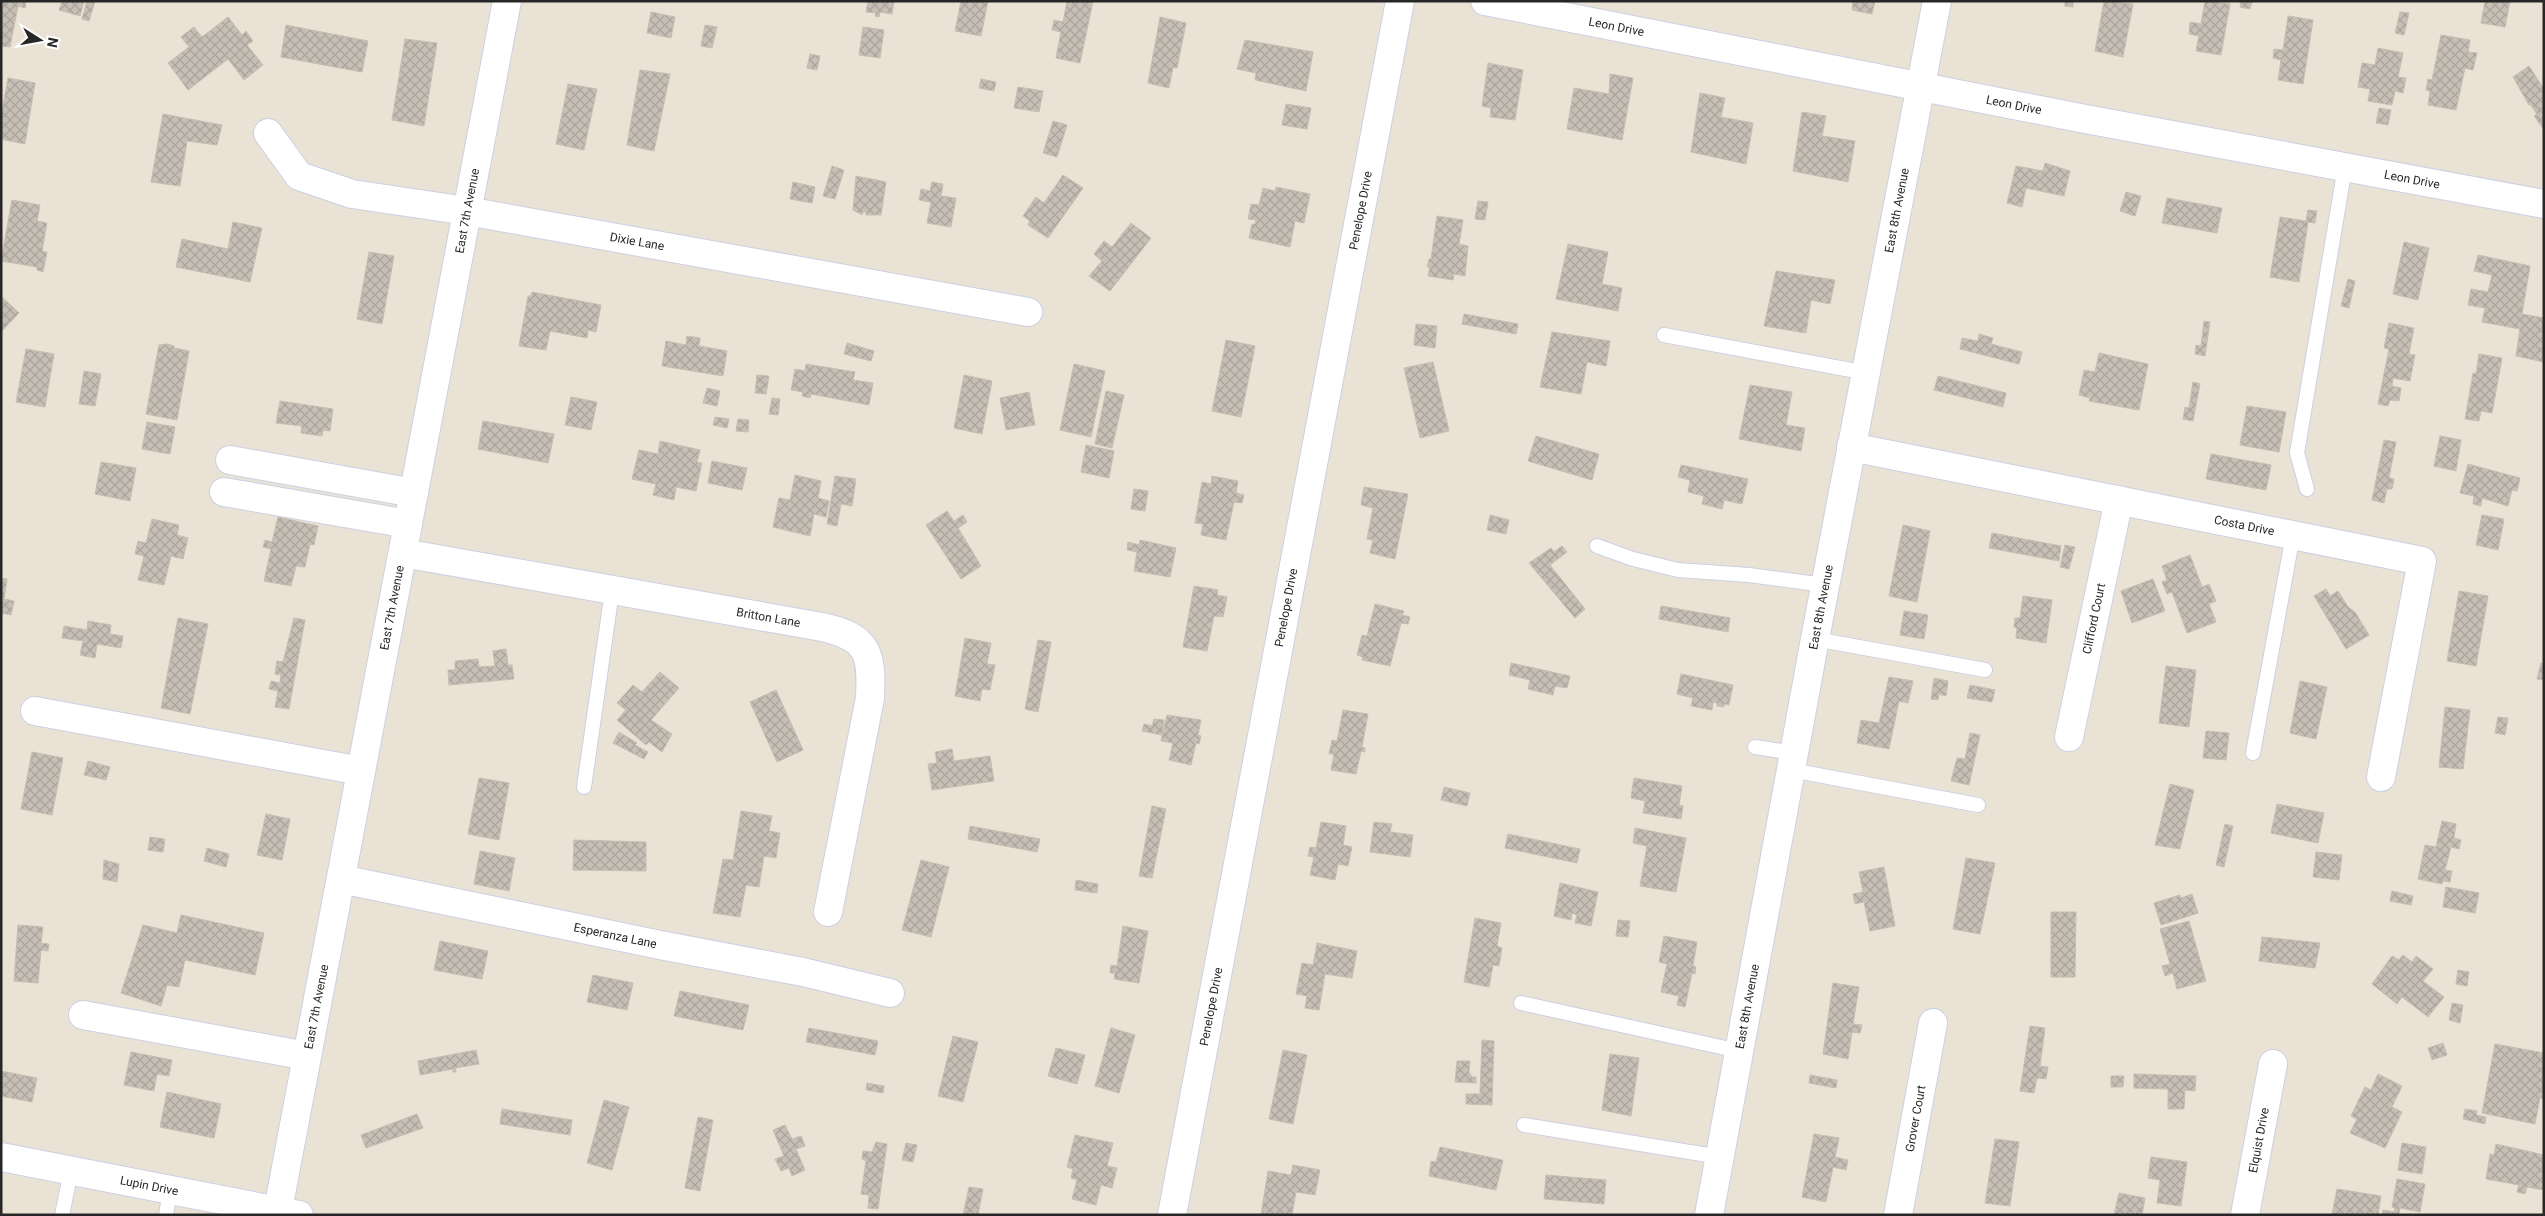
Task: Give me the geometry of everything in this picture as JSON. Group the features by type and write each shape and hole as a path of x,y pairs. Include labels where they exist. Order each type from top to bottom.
{"street":[{"name":"East 7th Avenue","path":"285,1213 307,1056 507,1"},
{"name":"Penelope Drive","path":"1172,1215 1400,1"},
{"name":"Leon Drive","path":"1485,1 2544,204"},
{"name":"East 8th Avenue","path":"1709,1215 1825,585 1937,1"},
{"name":"Dixie Lane","path":"268,133 299,176 352,194 467,211 1028,312"},
{"name":"Costa Drive","path":"1851,447 2422,560 2381,777"},
{"path":"230,460 414,493"},
{"path":"224,492 408,524"},
{"name":"Clifford Court","path":"2069,737 2119,500"},
{"name":"Britton Lane","path":"403,553 840,631 855,638 866,650 871,670 870,698 828,912"},
{"path":"35,711 361,771"},
{"name":"Esperanza Lane","path":"341,879 660,945 803,972 890,993"},
{"path":"83,1015 307,1056"},
{"name":"Grover Court","path":"1898,1215 1933,1023"},
{"name":"Elquist Drive","path":"2245,1215 2273,1064"},
{"name":"Lupin Drive","path":"1,1157 71,1171 168,1202 285,1213"}],"lane":[{"path":"2307,489 2297,454 2346,167"},
{"path":"1664,335 1867,373"},
{"path":"2253,753 2293,535"},
{"path":"1597,546 1634,559 1678,570 1749,574 1825,585"},
{"path":"584,787 612,591"},
{"path":"1815,639 1985,670"},
{"path":"1755,747 1792,762 1978,805"},
{"path":"1521,1003 1739,1051"},
{"path":"1524,1125 1720,1157"},
{"path":"62,1215 71,1171"}],"building":[{"path":"1,1 26,2 25,8 18,6 10,47 1,46"},
{"path":"62,1 84,1 80,16 59,10"},
{"path":"87,1 95,1 89,21 82,19"},
{"path":"868,1 894,1 892,14 880,12 879,17 875,16 876,13 866,12"},
{"path":"961,1 988,1 981,36 955,31"},
{"path":"1067,1 1093,1 1080,63 1056,58 1061,32 1052,30 1054,20 1063,22"},
{"path":"1853,1 1875,1 1872,14 1852,10"},
{"path":"2065,1 2073,1 2073,7 2065,6"},
{"path":"2104,1 2133,4 2123,57 2095,51"},
{"path":"2205,1 2230,4 2221,55 2196,51 2199,36 2189,34 2190,22 2201,24"},
{"path":"2241,1 2252,1 2250,9 2240,7"},
{"path":"2485,1 2510,1 2505,27 2481,23"},
{"path":"651,12 675,17 671,38 647,33"},
{"path":"2400,12 2409,13 2404,35 2395,33"},
{"path":"2288,16 2313,20 2303,84 2278,80 2281,60 2273,58 2274,49 2283,50"},
{"path":"228,17 242,35 246,31 253,41 247,45 263,65 244,80 228,59 188,90 168,63 189,47 181,37 194,27 202,37"},
{"path":"1160,17 1186,23 1177,68 1173,67 1169,88 1148,83"},
{"path":"286,25 368,41 362,72 281,57"},
{"path":"705,25 717,27 712,48 701,46"},
{"path":"863,27 884,30 880,58 859,55"},
{"path":"2441,35 2470,40 2468,52 2477,53 2473,70 2465,68 2456,110 2428,105 2430,91 2426,90 2428,79 2432,80"},
{"path":"405,39 437,43 424,126 392,120"},
{"path":"1245,40 1313,52 1306,91 1255,80 1256,73 1237,69"},
{"path":"2378,48 2403,53 2398,77 2406,78 2403,93 2395,91 2392,105 2368,101 2370,89 2358,87 2362,63 2375,65"},
{"path":"810,54 820,56 817,70 807,68"},
{"path":"1488,63 1523,70 1515,120 1490,117 1491,108 1482,106"},
{"path":"2529,66 2544,89 2544,130 2534,116 2537,114 2529,105 2513,77"},
{"path":"640,70 670,74 654,151 627,145"},
{"path":"1610,74 1633,78 1622,140 1567,129 1574,88 1609,94"},
{"path":"8,78 35,83 25,144 1,139 1,117"},
{"path":"981,79 996,82 994,91 979,88"},
{"path":"568,84 597,89 584,150 556,144"},
{"path":"1018,87 1043,91 1039,112 1014,108"},
{"path":"1700,93 1725,98 1721,117 1753,123 1746,164 1691,152"},
{"path":"1286,104 1311,108 1307,129 1282,125"},
{"path":"2379,108 2391,110 2388,125 2376,123"},
{"path":"1802,112 1826,116 1822,136 1855,141 1848,182 1793,171"},
{"path":"163,114 222,125 217,145 187,141 180,186 151,182"},
{"path":"1053,121 1067,125 1057,157 1043,153"},
{"path":"2045,163 2070,171 2064,196 2026,188 2022,207 2007,203 2016,166 2043,171"},
{"path":"832,166 844,170 835,199 823,196"},
{"path":"1063,175 1083,188 1048,238 1028,225 1030,221 1023,216 1036,197 1044,203"},
{"path":"856,176 886,182 881,215 866,215 866,212 863,212 862,215 853,210"},
{"path":"793,182 815,187 812,203 790,199"},
{"path":"932,182 943,184 941,196 956,198 951,227 927,223 931,202 919,200 921,189 930,191"},
{"path":"1276,187 1310,194 1304,223 1295,221 1290,247 1249,238 1252,224 1255,224 1256,220 1248,219 1251,204 1259,205 1263,188 1275,191"},
{"path":"2126,192 2141,196 2135,216 2120,211"},
{"path":"2167,198 2222,208 2217,233 2162,223"},
{"path":"12,200 40,205 37,221 47,223 42,251 47,252 43,272 37,270 37,267 1,261"},
{"path":"1478,201 1488,202 1485,220 1475,219"},
{"path":"2308,210 2317,211 2315,223 2308,222 2299,282 2270,277 2280,217 2306,221"},
{"path":"1437,216 1463,220 1459,244 1468,246 1465,276 1454,274 1453,280 1428,276 1430,267 1427,267 1429,259 1431,259"},
{"path":"233,222 262,228 250,282 176,267 182,239 228,249"},
{"path":"1131,223 1151,238 1110,291 1089,276 1102,261 1094,254 1104,241 1112,247"},
{"path":"2404,242 2429,248 2418,300 2393,294"},
{"path":"1568,244 1608,252 1602,284 1622,288 1618,311 1556,299"},
{"path":"369,252 394,256 382,324 357,319"},
{"path":"2478,255 2530,266 2522,314 2544,318 2544,362 2516,356 2520,329 2482,322 2485,308 2468,305 2471,289 2488,292 2492,275 2474,271"},
{"path":"1776,271 1835,280 1830,304 1811,300 1806,333 1764,326"},
{"path":"2348,279 2355,281 2349,308 2341,306"},
{"path":"532,292 601,305 596,332 588,330 587,338 550,331 546,350 519,346 528,296 531,296"},
{"path":"1,296 19,313 1,332"},
{"path":"1464,314 1518,324 1516,334 1462,324"},
{"path":"2204,321 2210,322 2205,356 2195,354 2196,345 2201,346"},
{"path":"2389,323 2414,328 2409,354 2415,355 2410,381 2393,378 2392,386 2401,388 2399,401 2390,400 2388,406 2378,404 2389,349 2384,348"},
{"path":"1416,324 1437,326 1435,348 1414,345"},
{"path":"1552,332 1610,341 1606,366 1587,362 1581,394 1540,387"},
{"path":"1979,334 1993,338 1991,344 2022,352 2019,364 1960,349 1962,338 1978,341"},
{"path":"687,336 700,338 699,346 727,351 723,376 662,366 666,341 686,345"},
{"path":"1226,340 1255,346 1241,417 1212,411"},
{"path":"847,343 874,351 871,361 844,354"},
{"path":"167,344 174,346 174,348 189,351 177,420 146,414 159,345"},
{"path":"26,349 54,354 45,407 16,402"},
{"path":"2099,353 2148,364 2139,410 2089,401 2090,398 2079,395 2084,370 2095,372"},
{"path":"2479,354 2502,358 2492,413 2481,411 2479,421 2465,419 2473,373 2476,374"},
{"path":"1433,362 1449,431 1420,438 1404,368"},
{"path":"806,364 855,372 853,380 873,383 869,405 811,394 810,398 802,396 803,392 791,390 795,369 805,371"},
{"path":"1074,364 1105,371 1091,437 1060,430"},
{"path":"84,371 101,374 95,406 79,404"},
{"path":"757,375 769,376 766,394 755,393"},
{"path":"964,375 992,381 982,434 954,428"},
{"path":"1938,376 2006,393 2003,407 1934,390"},
{"path":"2193,382 2200,384 2193,421 2183,419 2185,407 2189,408"},
{"path":"1750,385 1792,392 1786,425 1805,428 1801,451 1739,439"},
{"path":"707,388 720,391 717,406 703,403"},
{"path":"1106,391 1124,395 1112,448 1095,444"},
{"path":"1029,392 1035,425 1006,430 1000,398"},
{"path":"571,397 597,402 591,430 565,425"},
{"path":"772,398 780,399 778,415 769,414"},
{"path":"280,401 333,409 330,431 323,430 322,436 301,433 302,426 276,423"},
{"path":"2247,406 2286,412 2279,452 2240,445"},
{"path":"715,417 729,419 727,428 713,425"},
{"path":"738,419 749,420 748,432 736,431"},
{"path":"483,421 554,434 548,463 478,449"},
{"path":"147,422 175,427 170,454 142,449"},
{"path":"1536,436 1599,454 1592,480 1528,461"},
{"path":"2440,436 2461,440 2456,471 2434,466"},
{"path":"2384,440 2396,442 2389,478 2394,479 2392,489 2387,489 2384,503 2372,500"},
{"path":"660,441 700,450 697,462 702,463 696,491 676,487 674,500 653,495 656,484 632,479 639,450 658,454"},
{"path":"1086,445 1114,451 1109,478 1081,472"},
{"path":"2211,454 2271,465 2266,490 2206,479"},
{"path":"712,461 747,468 742,490 708,483"},
{"path":"101,462 136,468 130,501 95,494"},
{"path":"2468,464 2520,478 2517,491 2512,490 2508,506 2482,498 2481,506 2473,504 2474,496 2460,493"},
{"path":"1681,465 1748,479 1742,504 1724,500 1722,509 1702,504 1704,496 1688,492 1690,480 1678,477"},
{"path":"795,475 821,481 818,498 829,501 826,517 814,514 810,536 773,527 779,498 790,500"},
{"path":"835,476 856,479 852,506 841,504 837,526 827,524"},
{"path":"1212,476 1238,481 1236,493 1244,495 1242,503 1234,502 1226,540 1201,535 1203,524 1195,523 1202,482 1211,484"},
{"path":"1364,487 1408,494 1395,559 1370,553 1373,540 1367,539 1373,508 1361,505"},
{"path":"1134,489 1148,491 1145,511 1131,509"},
{"path":"947,511 954,521 963,515 967,522 958,528 981,566 961,579 926,525"},
{"path":"1490,515 1509,520 1506,534 1487,530"},
{"path":"2482,515 2504,519 2498,550 2476,545"},
{"path":"278,517 318,526 314,545 310,544 305,567 296,566 291,586 264,581 271,549 263,547 265,540 272,542"},
{"path":"152,519 179,525 177,535 188,538 183,559 171,556 164,585 138,580 144,556 135,554 138,541 146,543"},
{"path":"1903,525 1930,531 1917,602 1889,596"},
{"path":"1992,533 2061,546 2059,561 1989,548"},
{"path":"1140,540 1176,548 1170,577 1134,571 1137,552 1127,550 1128,542 1139,545"},
{"path":"2065,545 2075,547 2069,569 2060,567"},
{"path":"1562,546 1567,552 1550,565 1585,609 1575,618 1529,563 1551,548 1554,552"},
{"path":"2190,555 2202,587 2209,584 2216,601 2209,604 2216,622 2187,633 2172,592 2167,594 2162,582 2167,580 2162,566"},
{"path":"1,578 7,579 4,599 14,601 11,615 2,613 1,617"},
{"path":"2153,579 2165,611 2132,623 2121,591"},
{"path":"1194,586 1218,590 1217,595 1227,597 1223,617 1214,616 1207,651 1183,647"},
{"path":"2326,589 2330,596 2338,591 2348,607 2355,612 2369,635 2346,649 2314,596"},
{"path":"2459,591 2488,596 2476,666 2447,661"},
{"path":"2023,596 2052,600 2046,643 2016,638 2015,618 2020,618"},
{"path":"1375,604 1404,611 1402,615 1410,617 1408,624 1401,623 1390,666 1362,660 1363,657 1357,655 1362,635 1367,636"},
{"path":"1661,606 1730,618 1728,632 1659,619"},
{"path":"1904,611 1928,615 1924,639 1900,635"},
{"path":"178,618 208,624 190,714 161,708"},
{"path":"294,618 305,620 289,709 275,707 278,691 269,689 271,681 280,683 281,675 275,674 277,661 283,662"},
{"path":"88,621 111,625 110,634 123,636 121,648 97,644 95,658 80,655 83,641 62,638 64,626 87,630"},
{"path":"965,638 991,643 987,664 995,665 990,690 982,689 980,701 955,696"},
{"path":"1038,640 1051,642 1038,712 1025,709"},
{"path":"506,649 508,665 512,665 514,679 449,685 448,670 455,670 455,661 478,659 479,667 495,666 493,651"},
{"path":"1511,663 1570,676 1567,688 1555,686 1553,695 1528,689 1530,680 1509,675"},
{"path":"2541,663 2544,664 2544,680 2537,679"},
{"path":"2166,666 2196,670 2189,727 2159,723"},
{"path":"660,672 679,688 651,720 672,734 662,752 649,742 646,745 617,720 626,710 617,703 633,685 642,692"},
{"path":"1681,674 1733,685 1729,705 1724,704 1724,707 1717,706 1717,703 1713,702 1712,710 1691,706 1693,698 1677,694"},
{"path":"1889,677 1913,681 1908,703 1899,701 1889,749 1857,743 1861,720 1879,723"},
{"path":"1934,678 1948,681 1946,696 1939,694 1938,700 1931,699"},
{"path":"2300,681 2327,687 2316,739 2290,733"},
{"path":"1970,685 1995,690 1992,702 1967,698"},
{"path":"776,690 803,750 777,762 750,702"},
{"path":"2445,707 2470,710 2463,769 2439,767"},
{"path":"1343,710 1368,714 1362,747 1365,748 1365,752 1361,751 1356,774 1331,770 1334,754 1329,754 1332,740 1337,741"},
{"path":"1167,715 1201,720 1198,735 1201,736 1199,744 1196,743 1191,765 1169,760 1173,743 1161,741"},
{"path":"2498,717 2508,718 2505,735 2495,733"},
{"path":"1154,719 1164,720 1162,735 1142,731 1144,724 1152,726"},
{"path":"2206,731 2229,733 2226,760 2203,758"},
{"path":"619,732 637,743 635,745 648,752 644,759 613,743"},
{"path":"1970,733 1980,735 1969,785 1951,781 1957,758 1965,759"},
{"path":"952,749 954,761 990,756 994,781 932,790 928,764 937,763 935,752"},
{"path":"32,752 63,758 52,815 21,809"},
{"path":"88,761 110,767 106,780 84,775"},
{"path":"479,778 509,783 499,840 468,834"},
{"path":"1634,778 1682,786 1679,805 1683,806 1681,819 1643,813 1645,801 1631,798"},
{"path":"2170,784 2194,790 2180,849 2155,845"},
{"path":"1444,787 1470,793 1467,806 1441,800"},
{"path":"2277,804 2324,813 2318,843 2271,833"},
{"path":"1152,806 1166,809 1152,878 1139,876"},
{"path":"741,811 772,816 769,831 780,833 776,858 764,856 759,887 746,885 740,917 713,913 723,859 733,860"},
{"path":"266,814 290,819 282,860 257,855"},
{"path":"2442,821 2456,824 2454,838 2461,840 2459,849 2451,847 2445,870 2452,871 2450,882 2443,881 2442,884 2418,879 2425,845 2436,847"},
{"path":"1321,822 1346,826 1343,845 1352,847 1348,866 1338,864 1335,880 1310,875 1314,857 1308,856 1310,847 1316,848"},
{"path":"1374,822 1392,824 1390,832 1413,835 1410,857 1370,852"},
{"path":"2225,824 2233,826 2224,867 2216,865"},
{"path":"970,826 1040,839 1037,852 968,839"},
{"path":"1635,828 1686,838 1676,892 1640,886 1647,846 1633,843"},
{"path":"1508,834 1580,849 1577,863 1505,848"},
{"path":"150,837 165,839 163,852 148,850"},
{"path":"574,840 646,842 646,871 573,870"},
{"path":"207,848 229,854 226,867 204,861"},
{"path":"480,851 515,858 509,891 474,884"},
{"path":"2316,852 2342,855 2339,880 2313,877"},
{"path":"1966,858 1995,863 1980,934 1953,929"},
{"path":"104,860 119,864 117,882 103,879"},
{"path":"921,860 949,867 931,937 902,930"},
{"path":"1884,867 1895,926 1870,931 1864,902 1855,904 1853,894 1863,892 1859,872"},
{"path":"1076,880 1098,884 1097,893 1075,890"},
{"path":"1560,883 1598,892 1591,926 1575,923 1577,915 1572,913 1571,920 1554,916"},
{"path":"2446,887 2479,893 2475,913 2443,907"},
{"path":"2392,891 2413,896 2411,905 2390,901"},
{"path":"2192,894 2198,913 2161,925 2154,903 2180,895 2181,898"},
{"path":"2051,912 2076,912 2075,977 2051,977"},
{"path":"181,915 264,933 255,975 185,960 179,987 167,985 161,1006 121,993 143,925 177,933"},
{"path":"1475,918 1501,923 1497,946 1502,948 1499,966 1493,965 1489,987 1464,982"},
{"path":"1618,920 1630,921 1628,937 1616,936"},
{"path":"2189,921 2206,981 2177,989 2173,973 2165,976 2162,966 2170,964 2160,929"},
{"path":"18,925 43,927 41,943 49,944 48,951 41,950 38,983 14,981"},
{"path":"1123,926 1148,931 1139,983 1114,979 1115,973 1110,973 1111,965 1117,966"},
{"path":"1664,936 1697,942 1693,966 1696,967 1695,974 1692,973 1685,1007 1677,1005 1679,996 1661,992 1667,964 1659,962"},
{"path":"2262,937 2320,943 2315,968 2259,961"},
{"path":"440,941 488,951 482,979 434,970"},
{"path":"1317,943 1357,951 1352,978 1325,974 1319,1010 1305,1008 1307,996 1296,994 1302,963 1313,965"},
{"path":"2403,955 2412,962 2416,956 2433,969 2423,981 2444,997 2428,1017 2402,997 2397,1004 2372,984 2392,956 2399,960"},
{"path":"2458,970 2469,972 2467,986 2456,984"},
{"path":"593,975 633,983 627,1010 587,1002"},
{"path":"1833,983 1859,987 1853,1024 1862,1025 1860,1033 1852,1032 1848,1059 1823,1054"},
{"path":"680,991 749,1005 743,1030 674,1016"},
{"path":"2452,1003 2463,1005 2460,1023 2449,1020"},
{"path":"2030,1026 2045,1028 2040,1066 2048,1067 2046,1079 2037,1078 2034,1093 2020,1091"},
{"path":"809,1028 878,1041 875,1055 806,1042"},
{"path":"1111,1028 1135,1035 1119,1093 1095,1086"},
{"path":"953,1036 978,1042 963,1102 938,1096"},
{"path":"1482,1040 1494,1041 1492,1105 1466,1104 1466,1094 1480,1094"},
{"path":"2443,1043 2447,1055 2432,1060 2428,1048"},
{"path":"2495,1044 2544,1053 2544,1099 2540,1098 2535,1124 2482,1113"},
{"path":"1056,1048 1085,1055 1077,1084 1048,1076"},
{"path":"476,1050 479,1064 455,1068 456,1072 453,1072 453,1069 420,1075 418,1061"},
{"path":"1283,1050 1307,1055 1293,1124 1269,1119"},
{"path":"131,1052 172,1060 169,1076 157,1074 154,1091 124,1085"},
{"path":"1610,1054 1639,1058 1631,1116 1602,1110"},
{"path":"1457,1061 1470,1061 1469,1072 1472,1077 1476,1077 1476,1083 1455,1082"},
{"path":"1,1071 37,1078 32,1102 1,1096"},
{"path":"2134,1074 2196,1076 2195,1091 2185,1090 2184,1109 2168,1109 2168,1089 2134,1088"},
{"path":"2378,1074 2402,1086 2392,1107 2402,1112 2385,1148 2350,1133 2357,1119 2351,1116 2365,1087 2371,1090"},
{"path":"1810,1075 1837,1080 1836,1088 1809,1083"},
{"path":"2111,1076 2124,1076 2123,1087 2111,1087"},
{"path":"867,1083 884,1086 883,1093 866,1090"},
{"path":"167,1092 221,1104 214,1138 160,1127"},
{"path":"604,1100 629,1107 612,1170 587,1163"},
{"path":"502,1109 572,1120 570,1135 500,1124"},
{"path":"2465,1109 2477,1111 2476,1115 2486,1117 2485,1124 2463,1119"},
{"path":"417,1114 423,1128 366,1148 361,1135"},
{"path":"698,1117 713,1120 700,1191 685,1188"},
{"path":"785,1125 792,1139 801,1136 805,1146 796,1149 805,1170 792,1176 789,1168 781,1171 775,1159 784,1156 773,1130"},
{"path":"1814,1134 1839,1138 1835,1157 1848,1160 1846,1170 1833,1167 1826,1202 1802,1197"},
{"path":"1075,1135 1113,1143 1107,1166 1117,1168 1112,1188 1101,1185 1096,1205 1072,1199 1077,1180 1071,1178 1073,1169 1080,1171 1067,1167"},
{"path":"1995,1139 2019,1142 2010,1206 1985,1203"},
{"path":"876,1142 887,1144 878,1209 868,1208 869,1195 861,1194 866,1161 862,1159 863,1151 872,1152"},
{"path":"906,1143 917,1145 913,1162 902,1160"},
{"path":"2402,1143 2426,1147 2422,1174 2398,1170"},
{"path":"2496,1144 2544,1155 2544,1190 2527,1187 2525,1194 2517,1192 2519,1185 2486,1179 2490,1154 2494,1155"},
{"path":"1440,1147 1503,1160 1496,1190 1429,1176 1431,1161 1436,1162"},
{"path":"2151,1157 2187,1162 2181,1206 2157,1203 2160,1180 2148,1178"},
{"path":"1293,1165 1320,1170 1315,1195 1296,1192 1292,1215 1261,1215 1268,1171 1291,1175"},
{"path":"1546,1175 1606,1180 1604,1204 1544,1199"},
{"path":"2397,1179 2425,1184 2420,1212 2400,1208 2399,1214 2402,1215 2382,1215 2383,1210 2394,1212 2395,1208 2392,1207"},
{"path":"969,1187 983,1189 978,1215 963,1215"},
{"path":"2337,1189 2381,1196 2378,1215 2332,1215"},
{"path":"2119,1193 2145,1198 2142,1215 2114,1215"}]}
